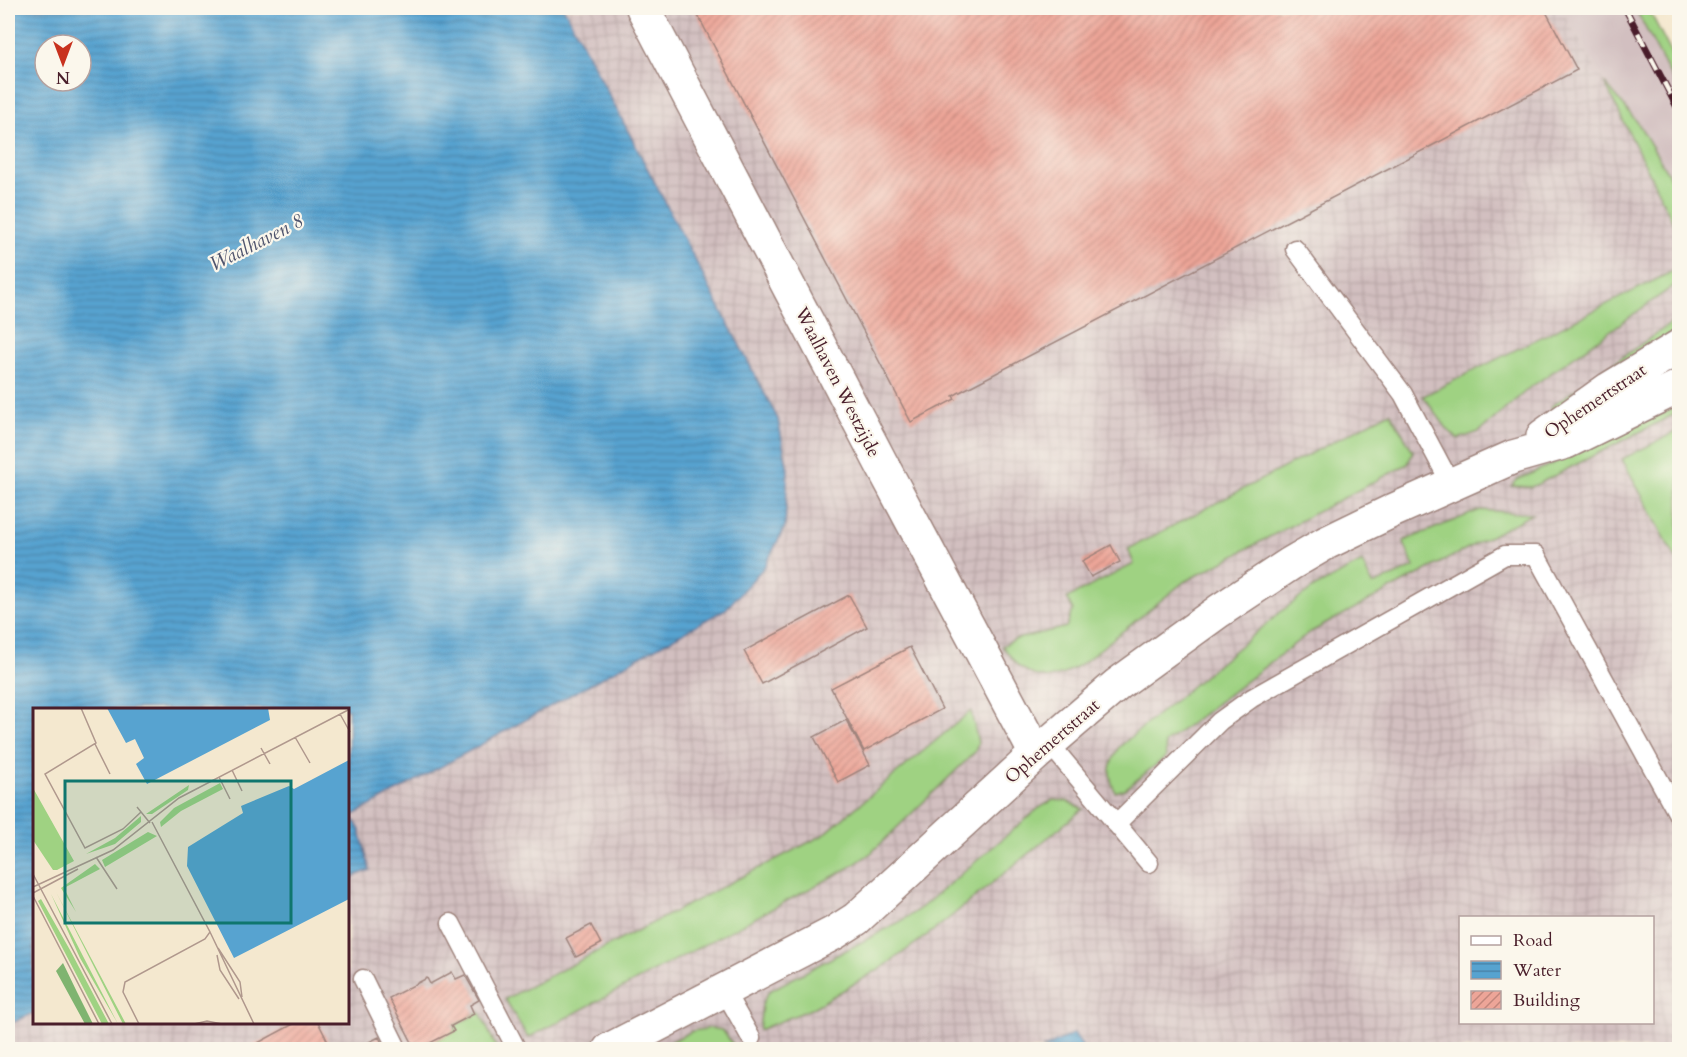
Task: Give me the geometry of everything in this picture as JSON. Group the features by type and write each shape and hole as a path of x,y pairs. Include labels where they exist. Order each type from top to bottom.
{"street":[{"name":"Waalhaven Westzijde","path":"643,8 881,464 1043,748"},
{"name":"Ophemertstraat","path":"1513,457 1609,389 1680,346"},
{"name":"Ophemertstraat","path":"609,1050 834,933 856,919 1043,748 1118,684 1219,610 1290,564 1326,543 1392,511 1513,457 1566,442 1680,386"}],"lane":[{"path":"1295,249 1403,394 1452,486"},
{"path":"1116,824 1220,721 1252,698 1505,555 1536,555 1680,818"},
{"path":"1043,748 1116,824 1149,863"},
{"path":"451,923 517,1050"},
{"path":"363,980 398,1050"},
{"path":"724,990 751,1038"}],"shaded area":[{"path":"529,8 1561,8 1604,82 1679,234 1679,430 1622,459 1679,564 1679,1049 8,1050 8,973 33,960 33,1024 350,1024 350,754"},
{"path":"1561,8 1635,8 1679,92 1679,192 1638,124 1604,82"}],"green space":[{"path":"1635,8 1648,8 1679,68 1679,92"},
{"path":"1604,82 1638,123 1679,192 1679,234"},
{"path":"1679,268 1679,282 1527,390 1479,432 1458,439 1448,430 1423,396"},
{"path":"1679,318 1679,331 1553,411 1550,407"},
{"path":"1679,406 1679,412 1540,483 1531,487 1511,486 1517,480"},
{"path":"1390,412 1413,451 1408,464 1184,582 1083,663 1064,674 1049,678 1033,675 1018,666 1002,646 1016,639 1066,627 1073,610 1067,598 1134,564 1128,549"},
{"path":"1679,430 1679,564 1622,459"},
{"path":"1480,510 1532,514 1309,633 1165,743 1166,757 1125,789 1115,792 1110,769 1119,747 1283,610 1315,587 1362,562 1373,585 1414,567 1403,541"},
{"path":"971,711 978,743 975,752 871,853 849,868 528,1038 505,999 823,835"},
{"path":"1053,800 1067,801 1083,809 937,928 883,967 811,1009 759,1030 762,1004 769,991 901,921 922,907 1039,808"},
{"path":"480,1012 497,1049 419,1049 454,1031 455,1025"},
{"path":"711,1028 722,1030 733,1044 722,1049 656,1049 692,1031"}],"water":[{"name":"Waalhaven 8","path":"8,8 564,8 778,419 788,469 785,527 765,566 726,609 352,816 360,830 370,870 350,878 350,708 33,708 33,1013 12,1023 8,1022"},
{"path":"1074,1033 1084,1049 1042,1049"}],"building":[{"path":"694,8 1544,8 1577,70 958,393 953,396 955,399 911,422"},
{"path":"1111,545 1120,562 1091,577 1082,561"},
{"path":"849,595 867,627 762,684 744,651"},
{"path":"910,647 942,709 864,751 831,688"},
{"path":"846,720 870,765 838,782 814,737"},
{"path":"591,925 601,944 576,957 566,938"},
{"path":"452,972 456,979 465,975 479,1000 470,1005 474,1014 451,1026 454,1031 416,1050 389,998 427,978 430,984"},
{"path":"293,1024 319,1024 332,1050 245,1050"},
{"path":"379,1037 385,1050 362,1050 361,1046"}],"railway":[{"path":"1625,8 1680,113"}]}
